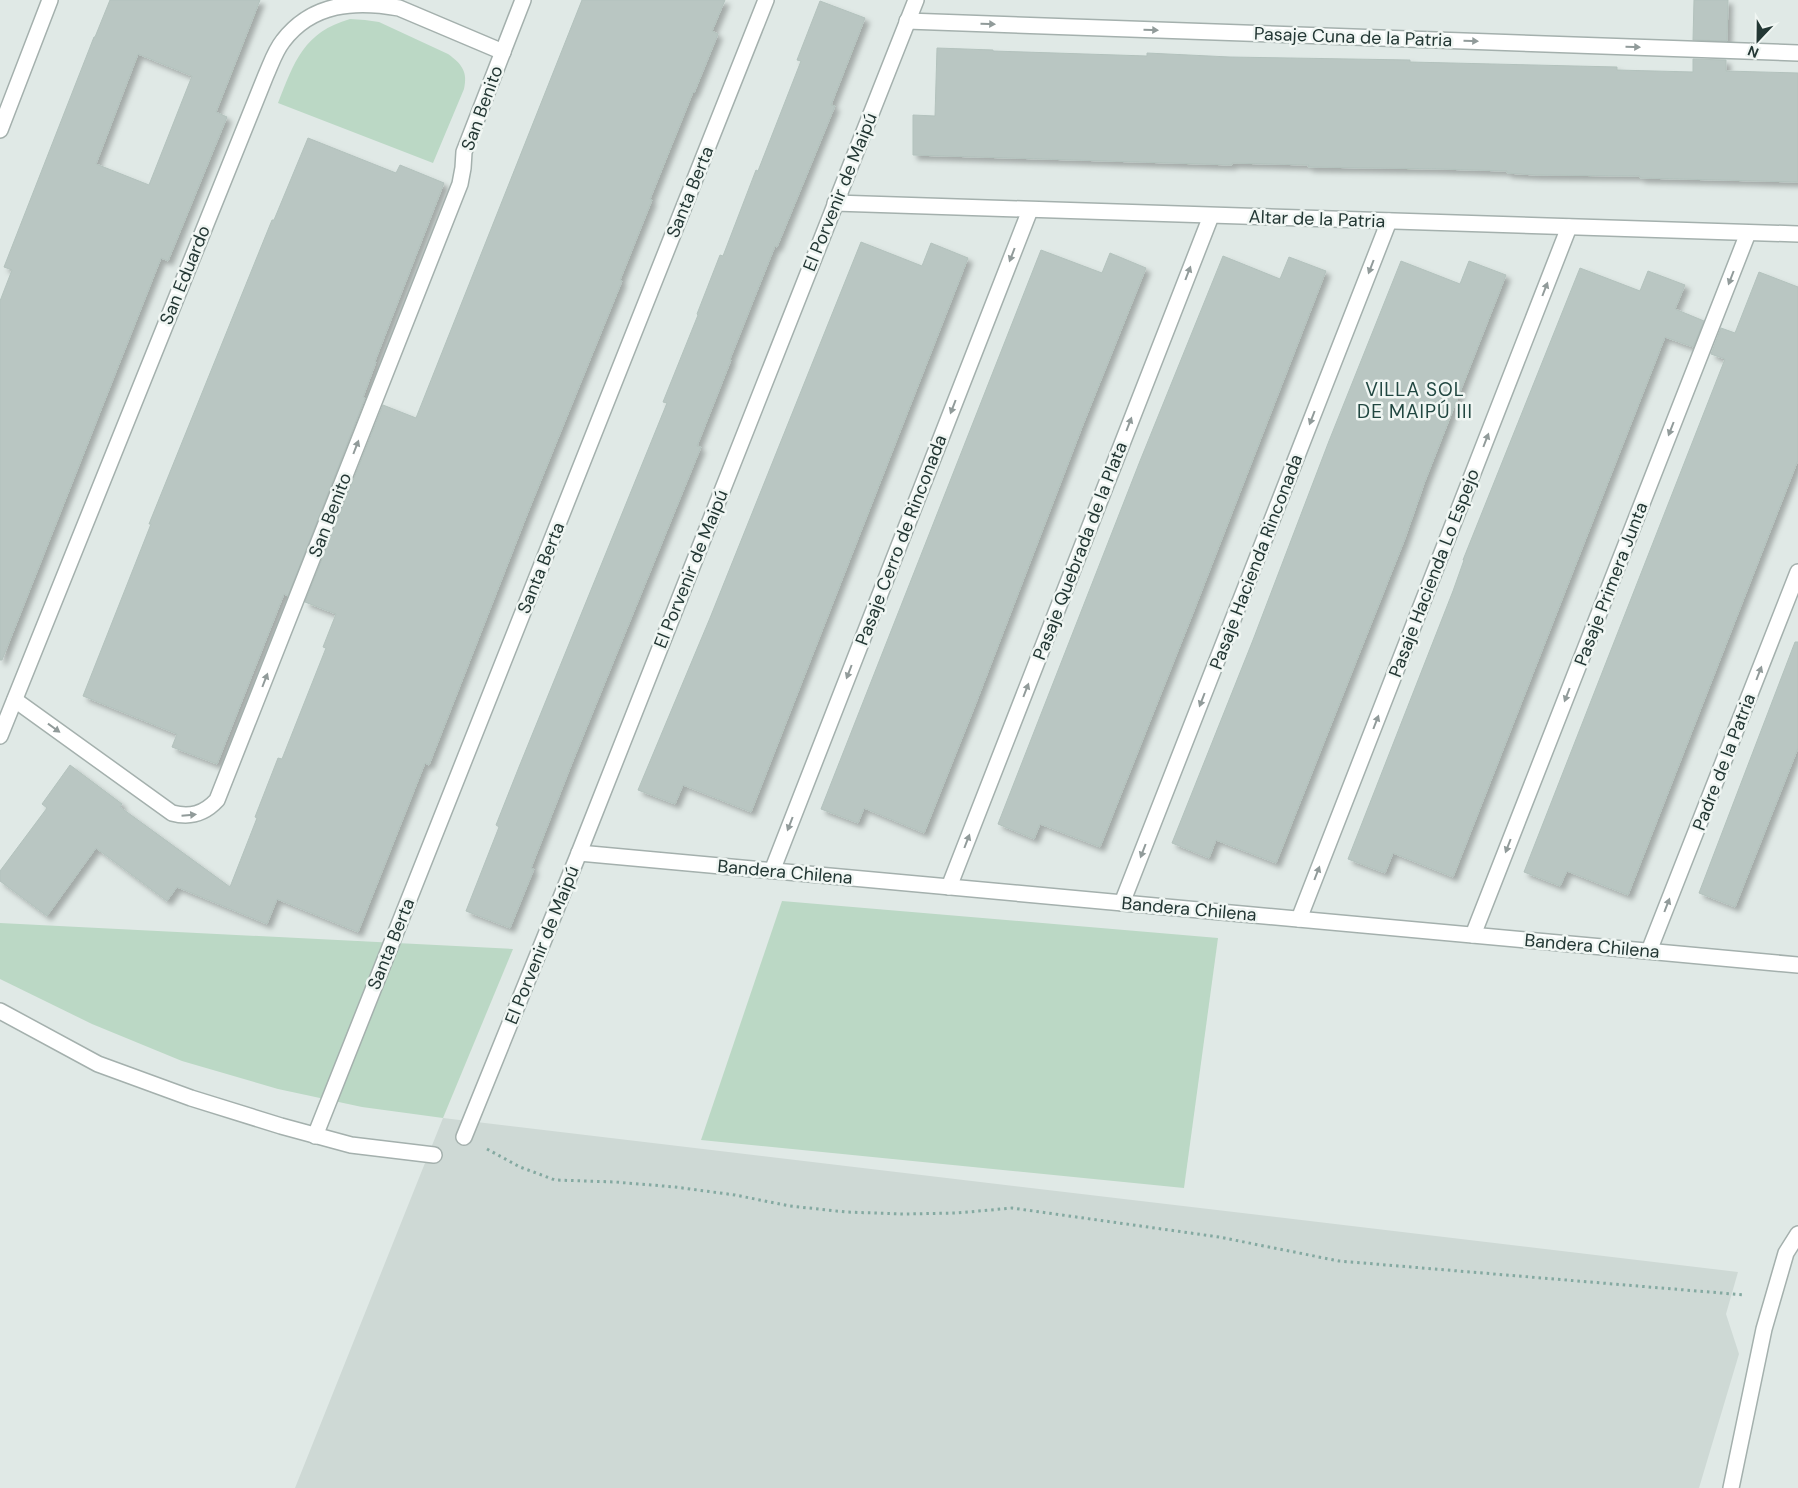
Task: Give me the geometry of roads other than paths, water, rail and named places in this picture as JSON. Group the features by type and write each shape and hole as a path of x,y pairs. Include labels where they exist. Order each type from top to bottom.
{"street":[{"path":"0,130 50,0"},
{"name":"San Benito","path":"15,700 172,813 181,816 200,813 210,808 217,800 460,184 464,152 523,0"},
{"name":"Santa Berta","path":"315,1136 766,0"},
{"name":"El Porvenir de Maipú","path":"464,1137 579,853 916,0"},
{"name":"San Eduardo","path":"0,736 266,75 275,53 283,40 308,18 321,10 337,4 366,1 399,8 503,52"},
{"name":"Pasaje Cuna de la Patria","path":"907,22 1798,53"},
{"name":"Altar de la Patria","path":"835,203 1798,234"},
{"name":"Pasaje Cerro de Rinconada","path":"772,871 1030,210"},
{"name":"Pasaje Quebrada de la Plata","path":"949,887 1211,216"},
{"name":"Pasaje Hacienda Rinconada","path":"1122,903 1389,222"},
{"name":"Pasaje Hacienda Lo Espejo","path":"1299,919 1569,227"},
{"name":"Pasaje Primera Junta","path":"1474,935 1748,233"},
{"name":"Padre de la Patria","path":"1649,951 1798,572"},
{"name":"Bandera Chilena","path":"579,853 1798,965"},
{"path":"0,1011 98,1064 191,1098 315,1136 351,1145 434,1155"},
{"path":"1731,1488 1764,1329 1786,1253 1798,1234"}],"district":[{"name":"VILLA SOL DE MAIPÚ III","path":"1415,400"}]}
